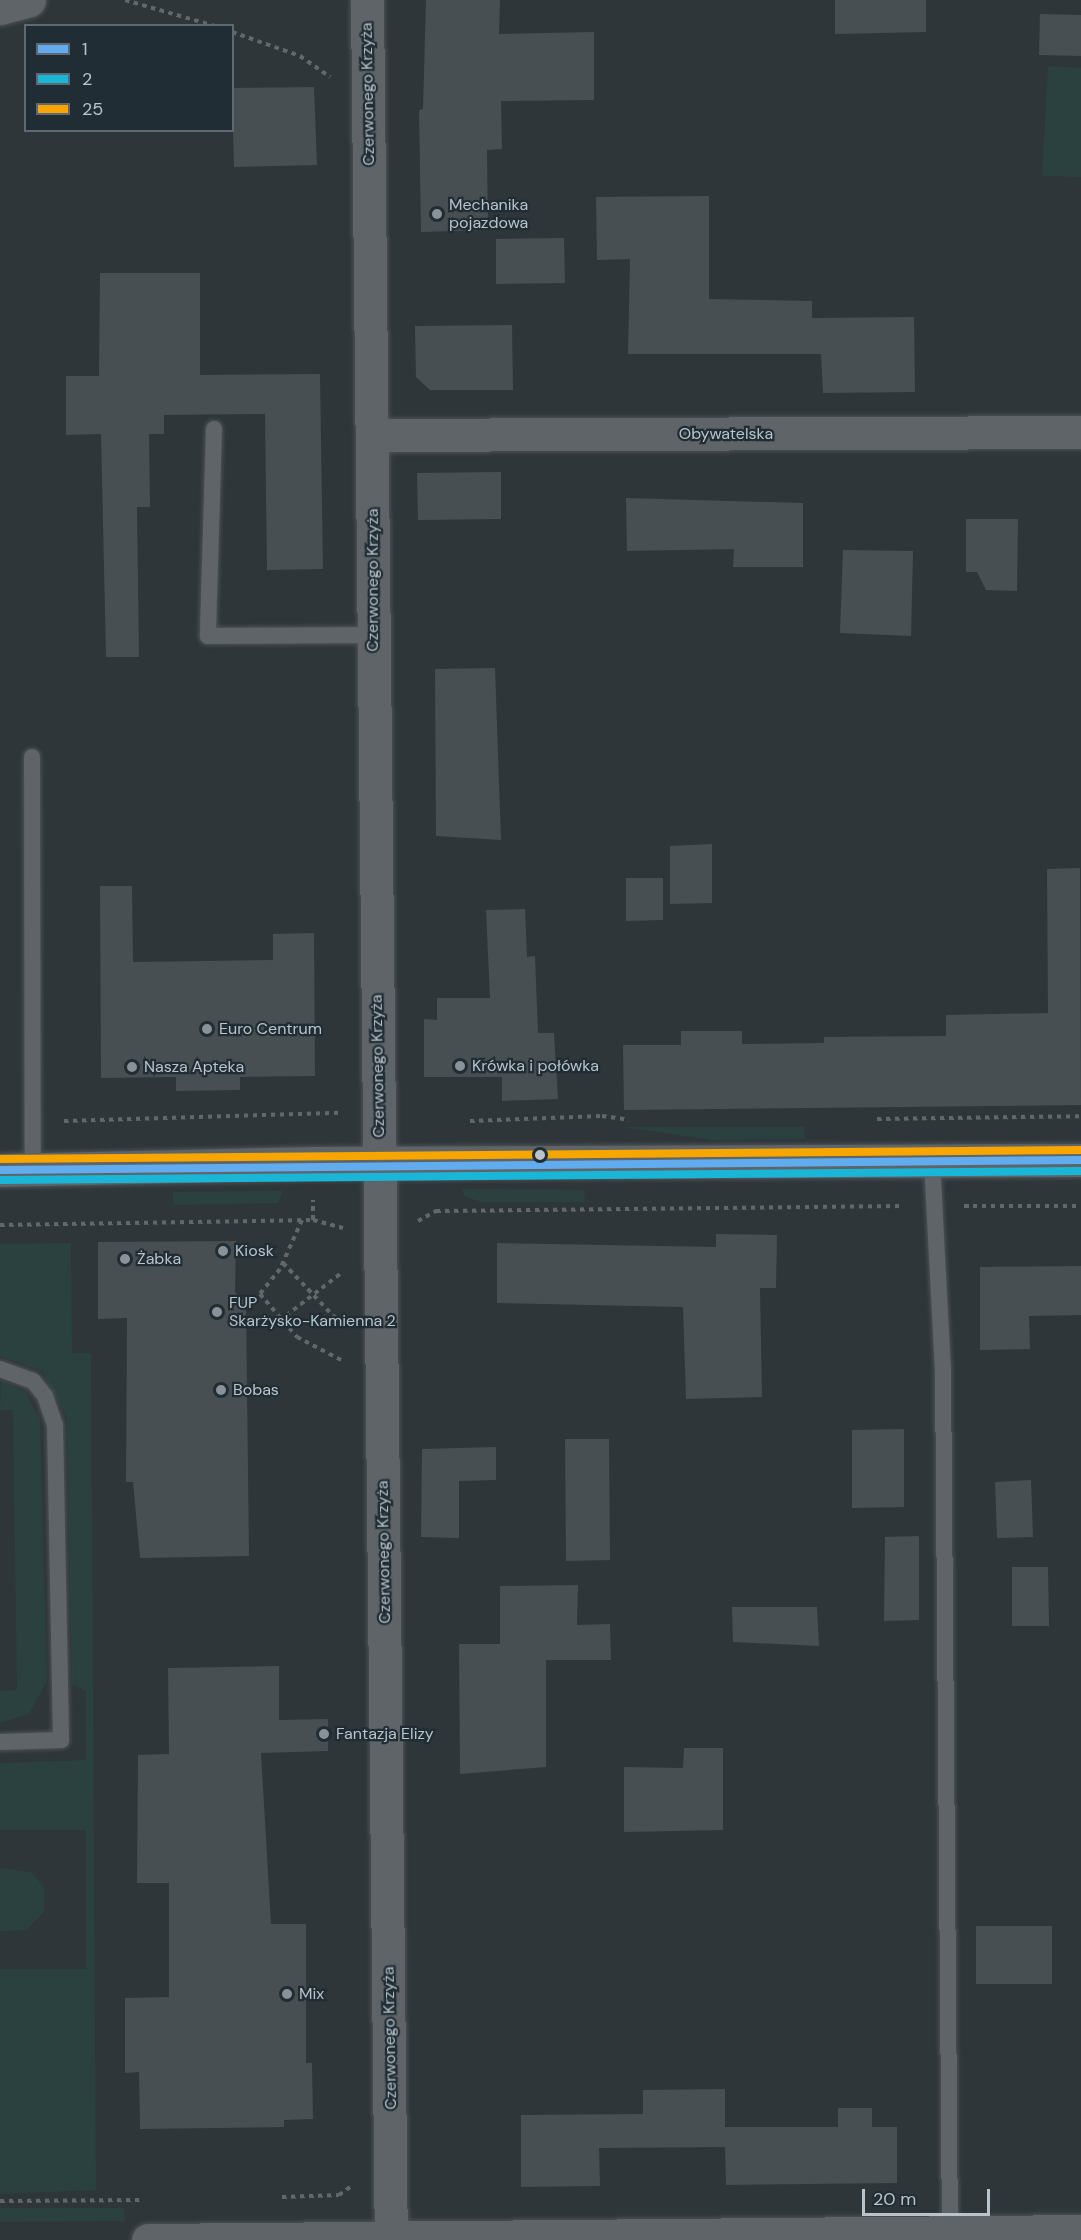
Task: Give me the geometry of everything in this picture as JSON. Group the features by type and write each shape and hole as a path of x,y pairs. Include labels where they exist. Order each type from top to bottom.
{"street":[{"name":"Czerwonego Krzyża","path":"367,0 391,2239"},
{"name":"Obywatelska","path":"372,435 1081,432"},
{"path":"0,1170 380,1163 1081,1160"},
{"path":"148,2240 1081,2231"}],"lane":[{"path":"214,429 208,636 373,635"},
{"path":"32,756 33,1170"},
{"path":"932,1161 943,1368 950,2232"},
{"path":"0,1369 33,1381 45,1396 55,1425 62,1740 0,1742"}],"path":[{"path":"125,0 208,24"},
{"path":"234,33 300,56 332,78"},
{"path":"32,1122 314,1116 379,1108"},
{"path":"461,1123 602,1116 637,1121"},
{"path":"871,1119 1081,1116"},
{"path":"412,1226 436,1211 1081,1206"},
{"path":"0,1226 302,1220 344,1228 344,1239"},
{"path":"302,1220 283,1263 260,1294 279,1320 346,1362"},
{"path":"283,1263 312,1296 346,1329 346,1317"},
{"path":"279,1320 345,1270 345,1282"},
{"path":"346,1351 346,1374"},
{"path":"274,2197 339,2195 352,2186 354,2177"},
{"path":"0,2201 147,2200"}],"green space":[{"path":"1048,66 1081,68 1081,177 1042,176"},
{"path":"624,1127 804,1127 805,1139 712,1140"},
{"path":"462,1189 584,1190 585,1202 481,1202 464,1196"},
{"path":"283,1191 278,1203 173,1205 173,1192"},
{"path":"71,1243 72,1353 91,1353 96,2190 0,2194 0,1969 86,1969 86,1830 0,1830 0,1763 86,1760 86,1691 72,1684 67,1418 42,1371 0,1356 0,1244"},
{"path":"1,1381 26,1392 40,1420 47,1681 29,1714 0,1723 0,1691 17,1690 13,1410 0,1410"},
{"path":"0,1868 31,1872 44,1887 44,1912 26,1930 0,1931"},
{"path":"0,2208 124,2208 125,2221 0,2222"}],"building":[{"path":"426,0 500,0 499,34 594,32 594,100 501,101 502,149 487,150 488,230 421,232 419,110 423,109"},
{"path":"835,0 926,0 926,32 835,34"},
{"path":"1040,14 1081,15 1081,56 1039,55"},
{"path":"314,87 317,165 234,167 234,88"},
{"path":"709,196 709,299 812,301 812,318 914,317 915,392 823,393 821,354 628,354 630,259 597,260 596,197"},
{"path":"564,238 565,283 496,284 496,239"},
{"path":"100,273 200,273 200,375 320,374 323,569 267,570 265,414 164,415 164,434 149,434 150,507 137,507 139,657 106,657 101,434 66,435 66,376 99,376"},
{"path":"512,325 513,390 430,390 416,377 415,326"},
{"path":"501,472 501,519 418,520 417,473"},
{"path":"626,498 803,503 803,567 733,567 734,549 627,551"},
{"path":"966,519 1018,519 1017,591 986,590 977,572 966,572"},
{"path":"843,550 913,551 911,636 840,633"},
{"path":"495,668 501,840 436,836 435,669"},
{"path":"712,844 712,903 670,904 670,846"},
{"path":"1080,868 1081,1105 624,1110 623,1045 681,1045 681,1031 742,1031 742,1044 824,1043 824,1037 946,1036 946,1015 1048,1013 1047,869"},
{"path":"626,878 663,878 663,920 626,921"},
{"name":"Euro Centrum","path":"100,886 132,886 133,962 273,960 273,934 314,933 315,1076 240,1077 240,1090 176,1091 176,1077 101,1078"},
{"path":"525,909 527,957 535,956 538,1033 554,1033 558,1099 502,1101 502,1077 424,1077 424,1019 437,1020 437,998 490,998 486,910"},
{"path":"716,1234 777,1235 776,1288 760,1288 762,1397 686,1399 683,1307 497,1303 497,1243 716,1247"},
{"path":"236,1241 235,1292 246,1303 249,1556 140,1558 133,1482 126,1482 127,1318 98,1319 98,1242"},
{"path":"1081,1266 1081,1315 1029,1316 1030,1349 980,1350 980,1267"},
{"path":"904,1429 904,1507 852,1508 852,1430"},
{"path":"565,1439 609,1439 610,1560 566,1561"},
{"path":"496,1447 496,1480 459,1481 459,1538 421,1537 422,1449"},
{"path":"1031,1480 1033,1537 997,1538 995,1482"},
{"path":"919,1536 919,1620 884,1621 885,1537"},
{"path":"1012,1567 1048,1567 1049,1626 1012,1626"},
{"path":"578,1585 577,1625 610,1624 611,1660 546,1660 546,1767 460,1774 459,1644 500,1644 500,1586"},
{"path":"732,1607 817,1607 819,1646 733,1642"},
{"path":"279,1666 279,1720 328,1719 328,1751 261,1753 271,1924 306,1924 306,2063 312,2063 313,2119 284,2120 284,2127 140,2129 139,2072 125,2073 125,1998 169,1997 169,1883 137,1883 138,1755 169,1754 168,1668"},
{"path":"684,1748 723,1748 723,1830 624,1832 624,1767 683,1768"},
{"path":"976,1926 1052,1926 1052,1984 976,1984"},
{"path":"725,2089 725,2127 838,2127 838,2108 872,2108 872,2127 897,2127 897,2183 726,2185 725,2147 599,2148 600,2186 521,2187 521,2115 643,2114 643,2090"}],"transit line":[{"name":"25","path":"0,1159 1081,1150"},
{"name":"1","path":"0,1170 1081,1160"},
{"name":"2","path":"0,1180 1081,1171"}],"place":[{"name":"Mechanika pojazdowa","path":"437,214"},
{"name":"Euro Centrum","path":"207,1029"},
{"name":"Krówka i połówka","path":"460,1066"},
{"name":"Nasza Apteka","path":"132,1067"},
{"name":"Kiosk","path":"223,1251"},
{"name":"Żabka","path":"125,1259"},
{"name":"FUP Skarżysko-Kamienna 2","path":"217,1312"},
{"name":"Bobas","path":"221,1390"},
{"name":"Fantazja Elizy","path":"324,1734"},
{"name":"Mix","path":"287,1994"}]}
